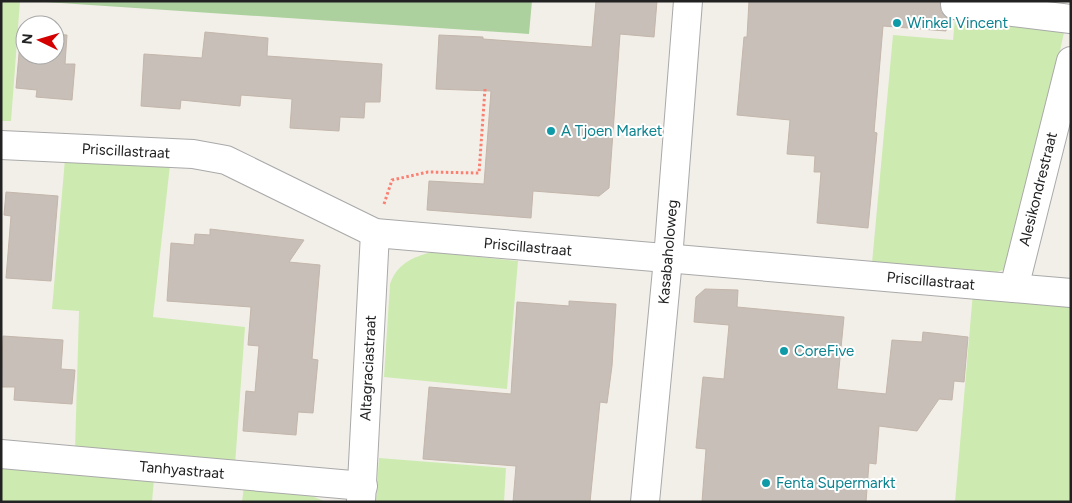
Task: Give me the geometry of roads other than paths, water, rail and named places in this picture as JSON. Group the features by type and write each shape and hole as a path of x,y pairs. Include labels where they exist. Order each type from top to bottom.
{"street":[{"name":"Kasabaholoweg","path":"646,502 668,259 688,1"},
{"path":"955,5 1071,19"},
{"name":"Alesikondrestraat","path":"1014,288 1071,61"},
{"name":"Priscillastraat","path":"1,145 194,154 226,160 375,234 1071,293"},
{"name":"Altagraciastraat","path":"362,494 375,234"},
{"name":"Tanhyastraat","path":"1,454 362,494"}],"place":[{"name":"Winkel Vincent","path":"897,23"},
{"name":"A Tjoen Market","path":"551,131"},
{"name":"CoreFive","path":"784,351"},
{"name":"Fenta Supermarkt","path":"766,483"}]}
